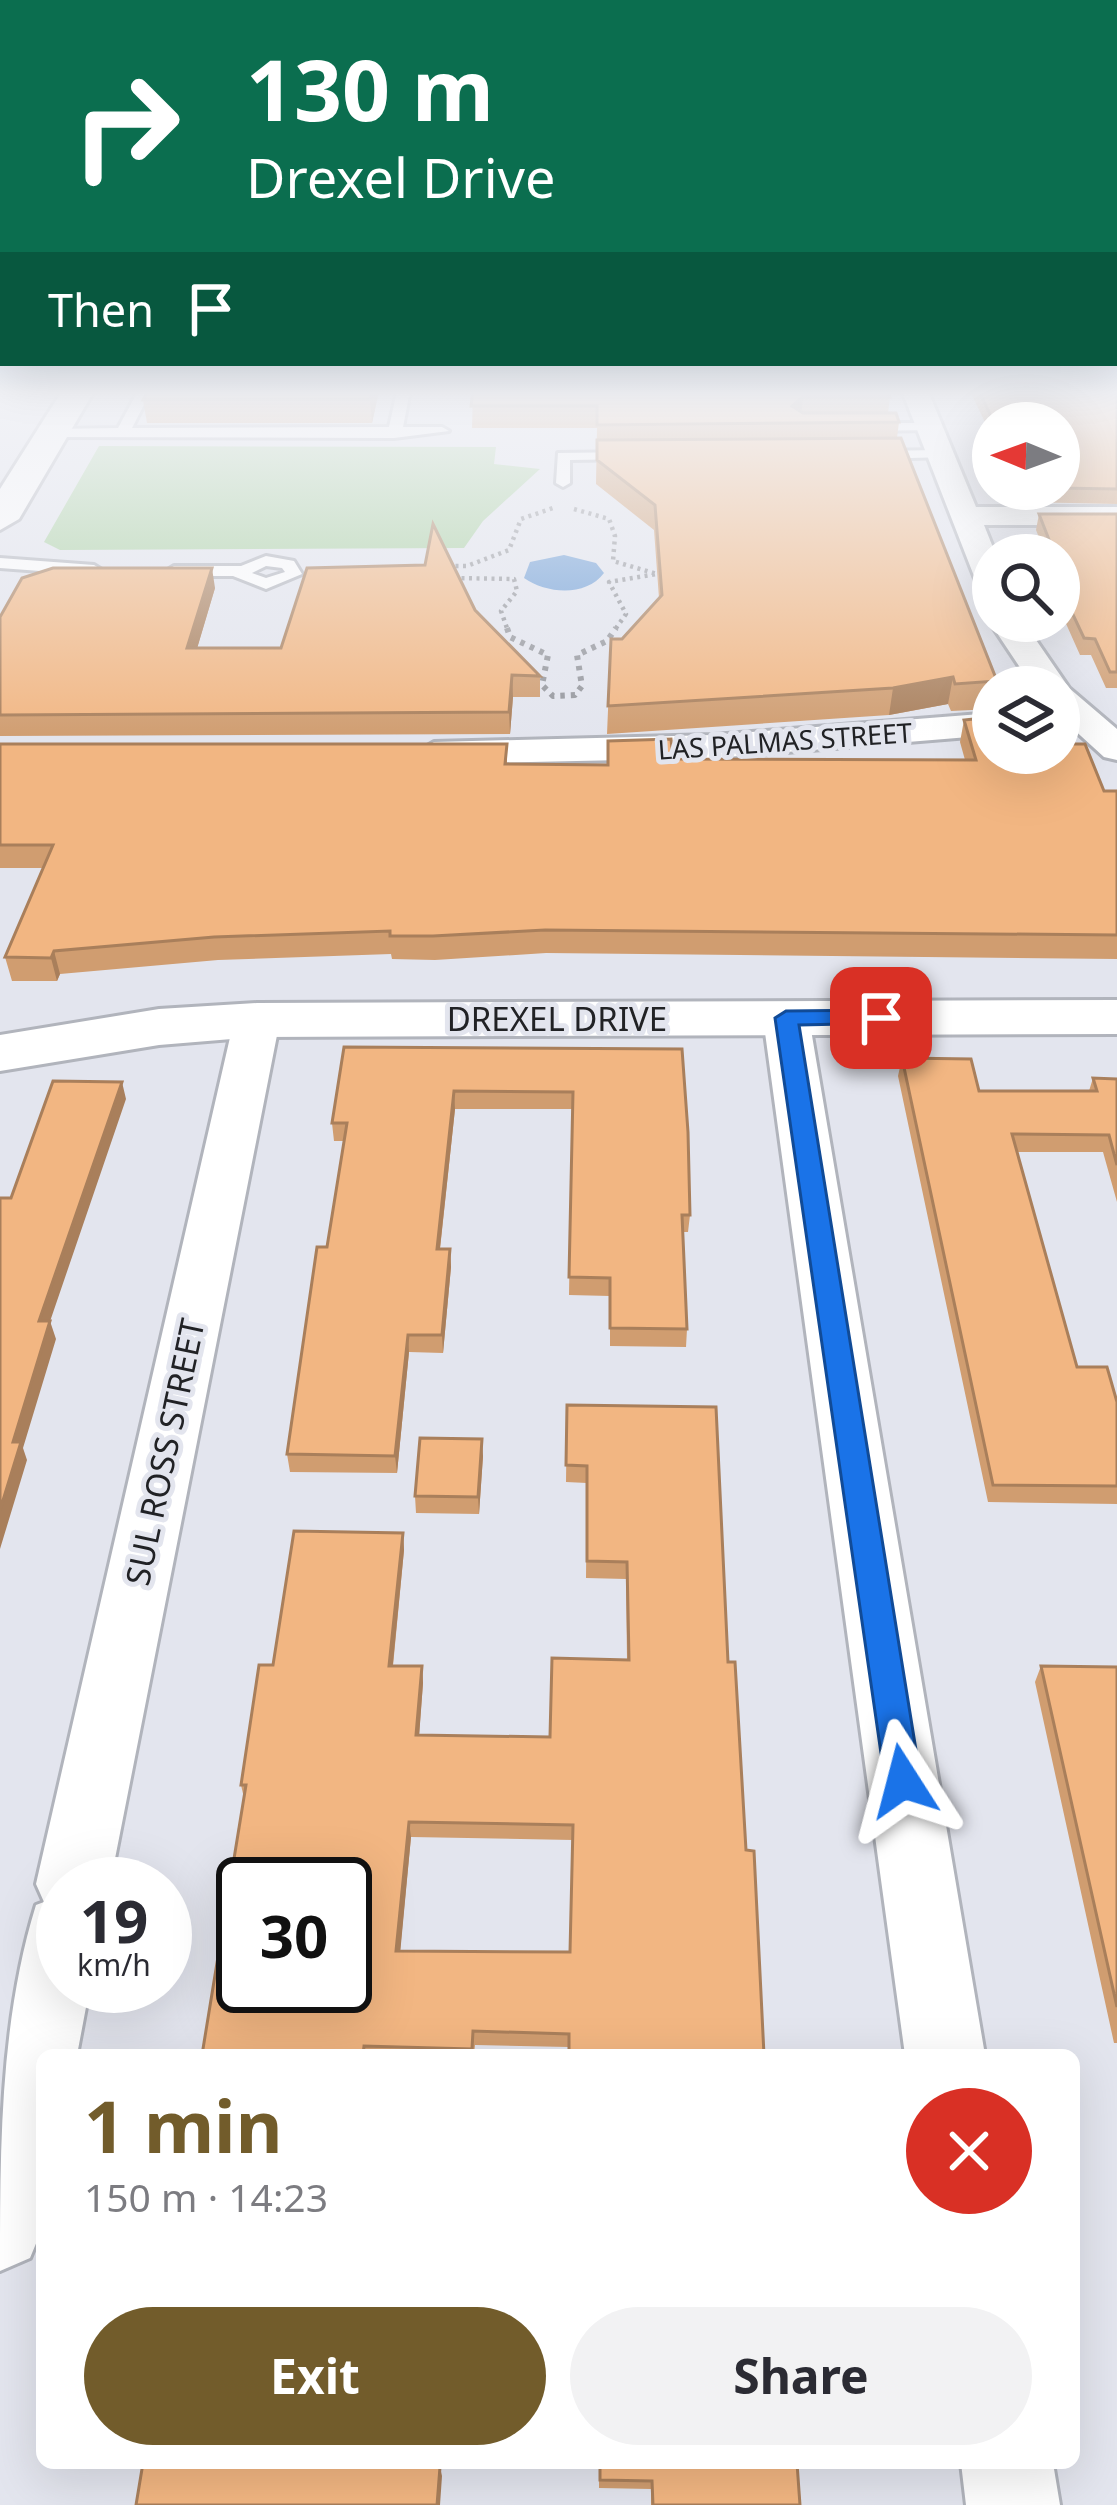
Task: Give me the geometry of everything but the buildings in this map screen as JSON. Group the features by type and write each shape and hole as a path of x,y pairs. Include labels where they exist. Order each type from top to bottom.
{"street":[{"path":"963,508 973,534"},
{"path":"966,516 1117,516"},
{"path":"1080,707 1117,715"},
{"path":"1080,719 1117,749"},
{"name":"LAS PALMAS STREET","path":"396,752 650,752 822,743 972,726"},
{"name":"DREXEL DRIVE","path":"0,1053 159,1028 257,1020 1117,1017"},
{"path":"786,1018 944,2049"},
{"name":"SUL ROSS STREET","path":"79,1857 257,1020"},
{"path":"38,2049 46,2013"},
{"path":"0,2228 36,2059"},
{"path":"1007,2469 1013,2505"}],"lane":[{"path":"0,563 109,571"},
{"path":"0,580 50,577 64,570"},
{"path":"153,571 242,571"}],"path":[{"path":"445,566 467,566 509,550 510,531 518,520 562,508 609,519 615,536 613,561 657,574 609,582 626,614 607,641 577,655 582,686 574,695 553,696"}],"green space":[{"path":"64,508 497,508 464,548 60,550 44,542"}],"water":[{"path":"564,555 596,563 604,573 587,586 566,590 524,578 530,562"}],"route":[{"path":"881,1018 786,1018 903,1781"}]}
